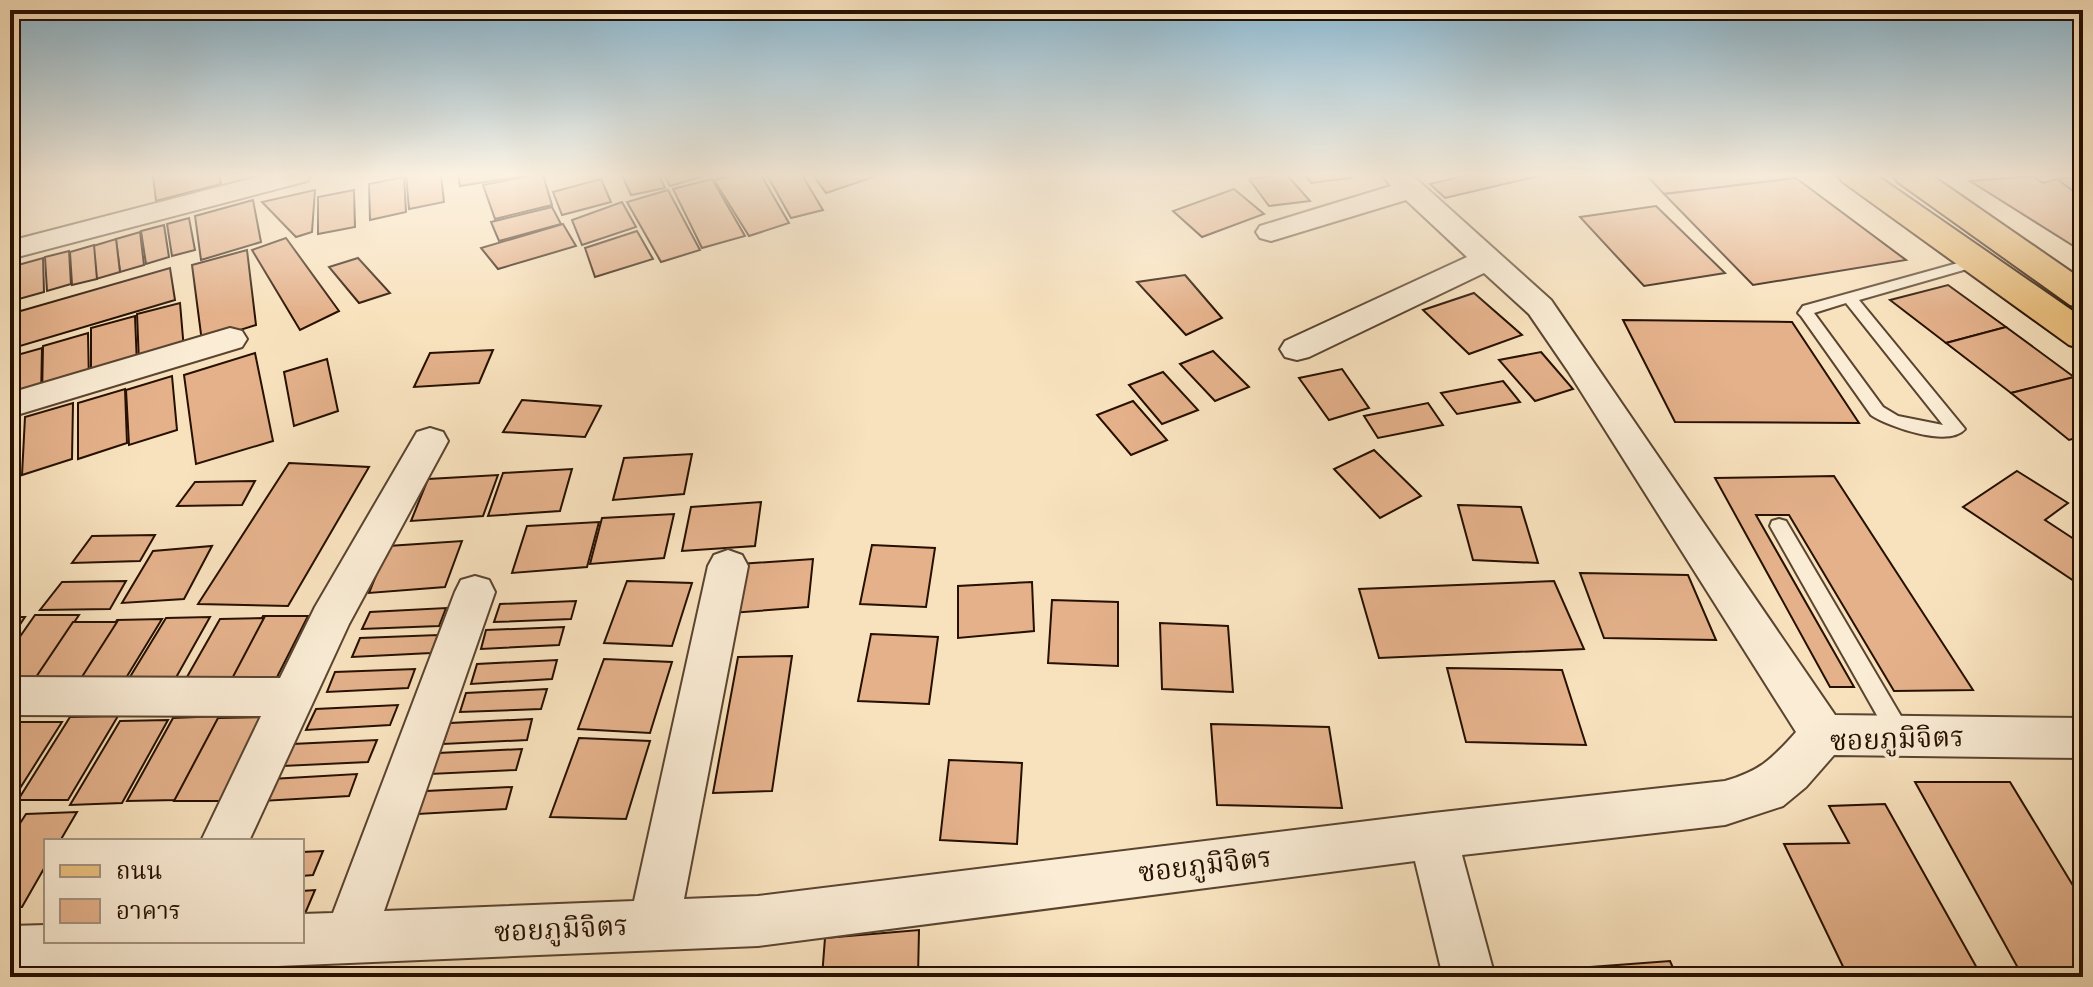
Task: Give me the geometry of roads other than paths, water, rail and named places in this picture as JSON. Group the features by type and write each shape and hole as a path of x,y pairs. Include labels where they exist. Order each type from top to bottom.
{"main road":[{"path":"1919,221 2083,336"},
{"path":"1975,221 2083,297"}],"street":[{"path":"10,250 121,221"},
{"path":"1271,232 1300,221"},
{"path":"1447,221 1540,307 1580,363 1823,735"},
{"path":"1297,349 1488,259"},
{"path":"10,405 230,339"},
{"path":"226,839 359,565 430,441"},
{"path":"654,925 728,566"},
{"path":"349,939 475,592"},
{"path":"10,696 294,697"},
{"name":"ซอยภูมิจิตร","path":"304,940 758,921 1433,836 1725,803 1766,791 1790,772 1823,735 2083,738"},
{"path":"1433,836 1469,977"},
{"path":"25,960 176,943"}],"lane":[{"path":"1848,296 1956,429 1943,433 1893,421 1877,411 1806,318 1808,309 1848,296 1976,262"},
{"path":"1779,526 1900,735"}]}
